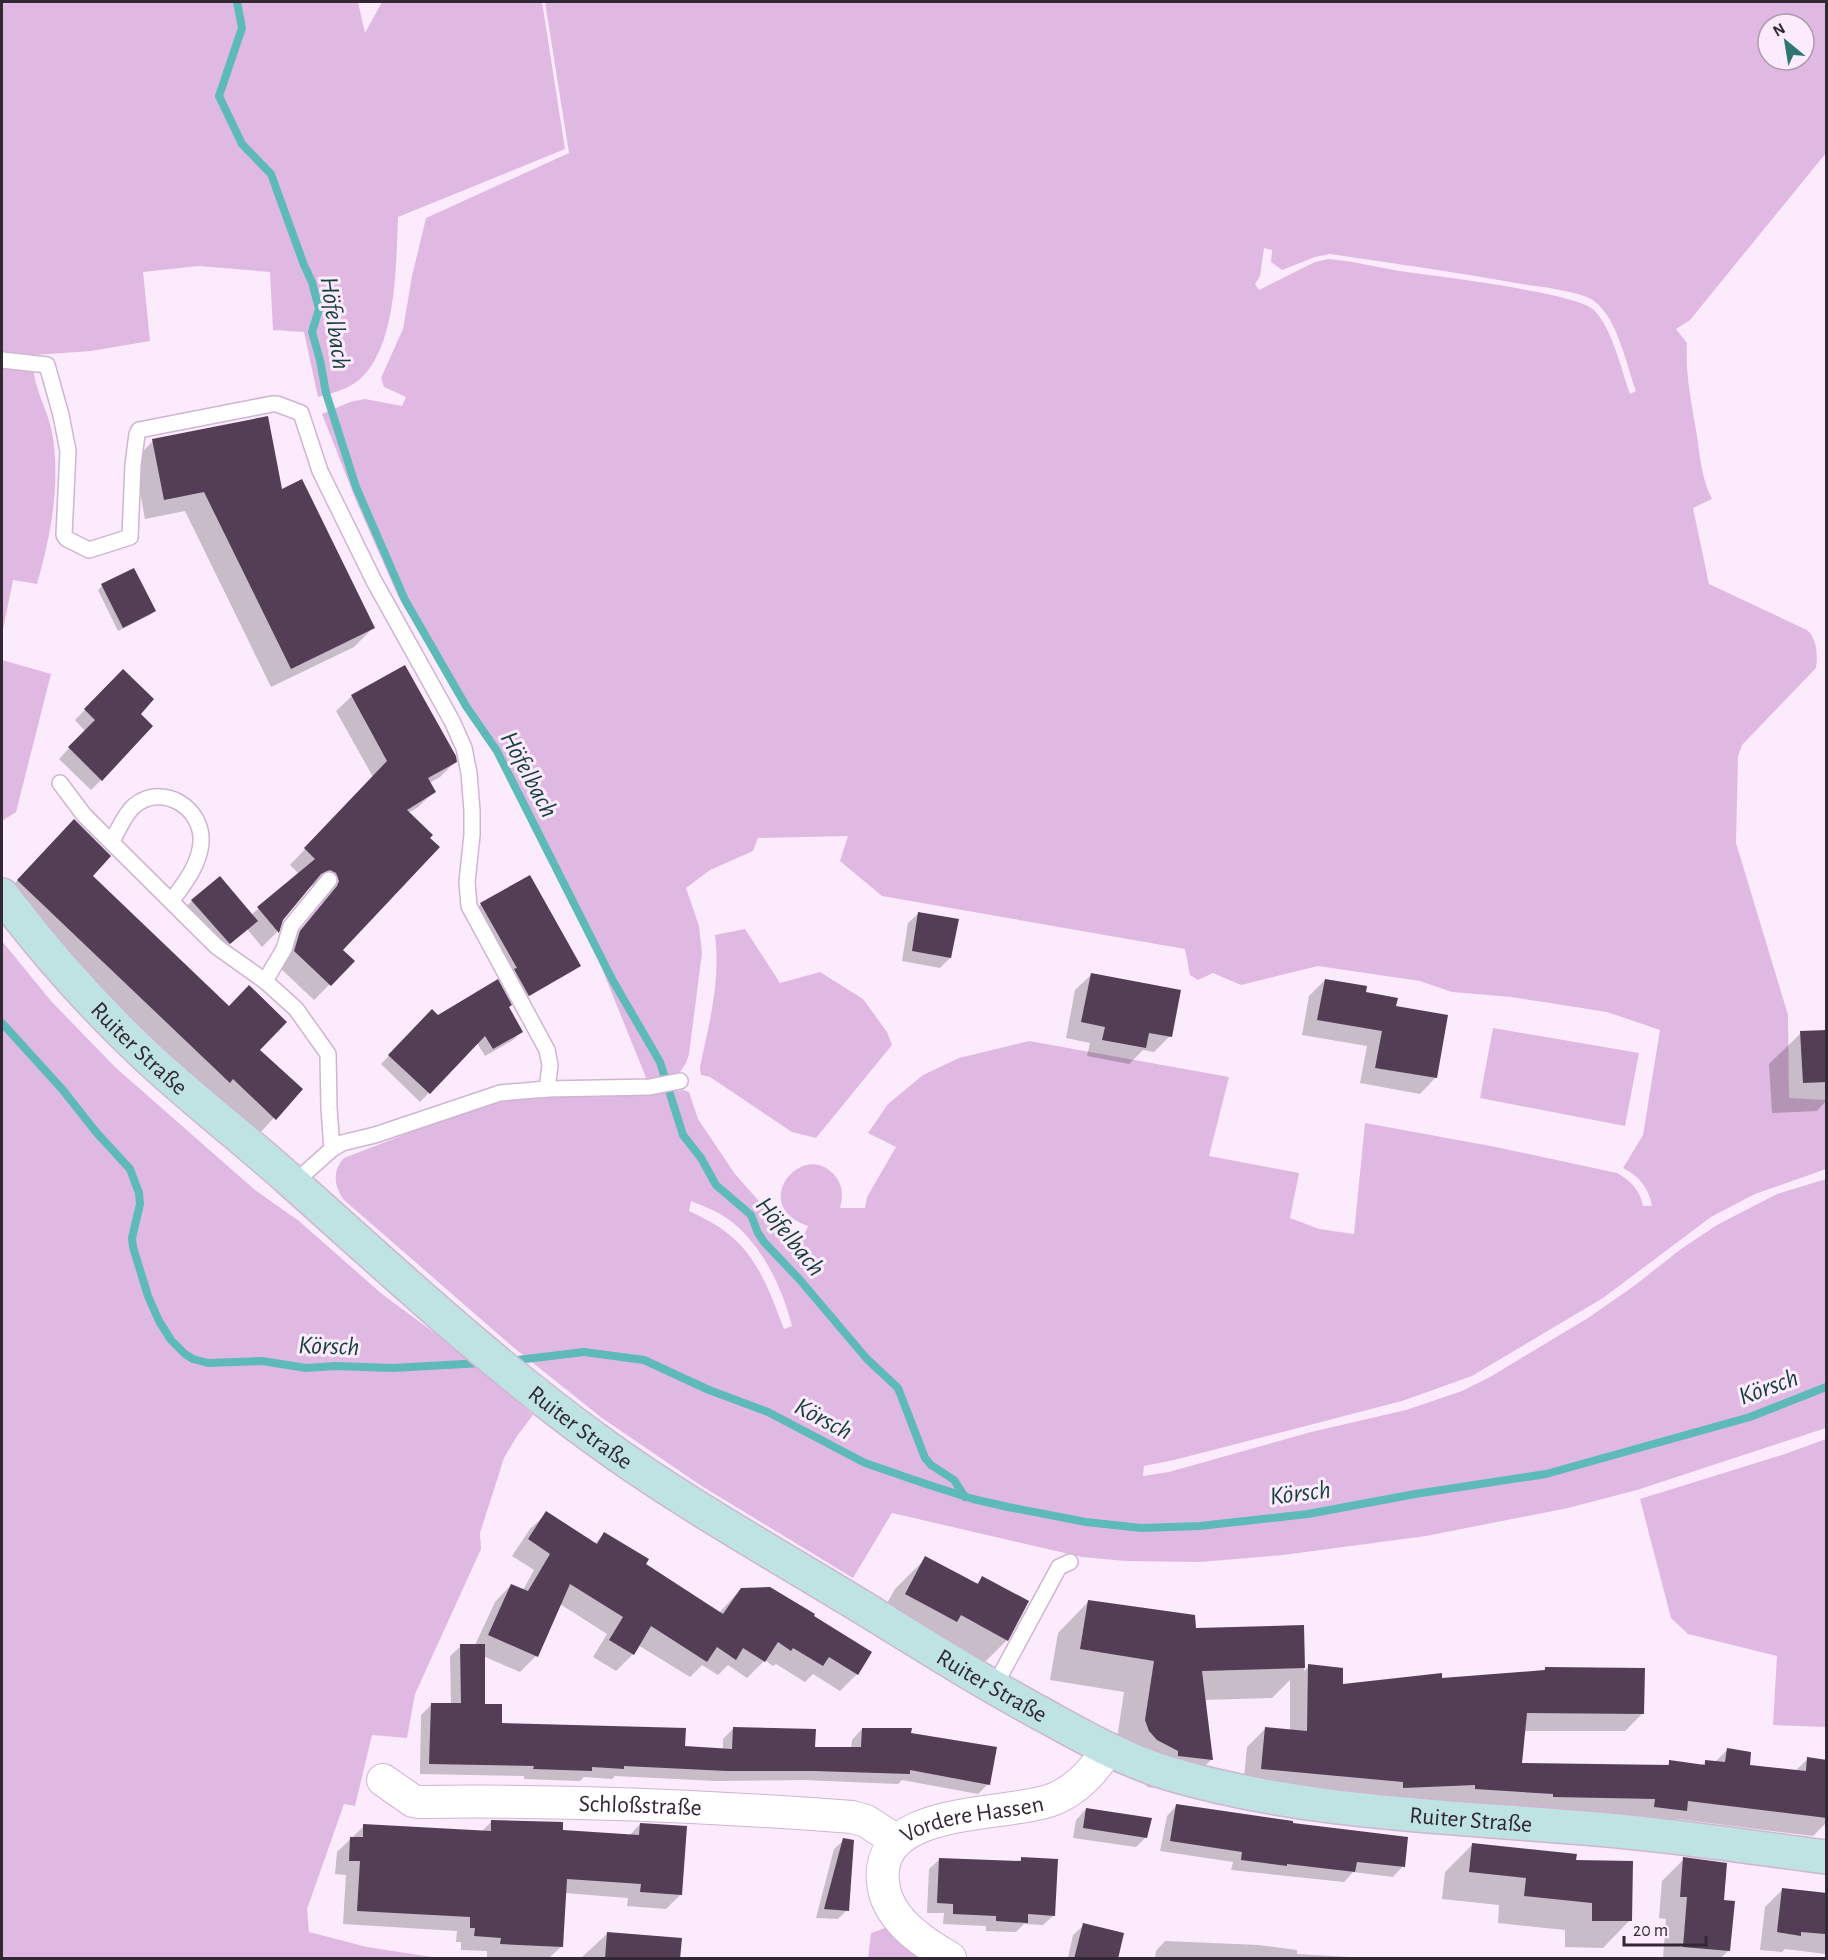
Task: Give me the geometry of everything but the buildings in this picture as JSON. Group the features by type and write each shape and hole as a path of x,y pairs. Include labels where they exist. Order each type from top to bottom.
{"main road":[{"name":"Ruiter Straße","path":"2,895 64,972 125,1036 196,1101 294,1183 456,1327 531,1389 596,1439 669,1490 994,1687 1107,1750 1144,1766 1217,1787 1275,1798 1406,1814 1616,1831 1827,1857"}],"street":[{"name":"Vordere Hassen","path":"950,1959 910,1931 898,1917 885,1895 883,1867 897,1841 910,1830 932,1821 1030,1805 1055,1798 1087,1777 1107,1750"},
{"name":"Schloßstraße","path":"383,1780 413,1801 419,1802 506,1801 679,1806 852,1817 866,1821 897,1841"}],"lane":[{"path":"2,360 47,365 68,451 64,536 89,550 130,537 133,465 139,430 272,404 301,413 313,455 374,581 449,715 464,747 469,772 472,811 467,882 469,906 547,1050 550,1065 548,1089"},
{"path":"60,783 84,815 217,947 265,981 296,1009 328,1053 328,1108 332,1149"},
{"path":"112,841 127,814 142,802 150,799 171,798 188,808 199,827 200,848 192,871 172,900"},
{"path":"265,981 282,953 291,926 329,880"},
{"path":"294,1183 332,1149 346,1142 375,1135 500,1093 548,1089 654,1087 680,1081"},
{"path":"994,1687 1059,1566 1070,1562"}],"shaded area":[{"path":"2,2 358,2 365,33 382,2 542,2 565,149 398,217 395,280 388,326 372,364 360,379 340,390 318,397 304,332 273,330 270,272 198,266 143,272 150,341 91,351 34,355 35,381 52,432 55,451 53,508 47,547 37,584 13,580 2,635"},
{"path":"545,2 1826,2 1826,153 1690,320 1676,329 1687,343 1688,378 1700,460 1712,499 1693,508 1709,584 1807,630 1816,648 1816,668 1742,745 1738,756 1736,843 1788,1015 1789,1098 1826,1100 1826,1169 1755,1194 1711,1217 1603,1298 1472,1376 1402,1401 1144,1466 1143,1476 1169,1472 1311,1432 1406,1410 1462,1391 1490,1377 1588,1318 1717,1225 1777,1194 1826,1179 1826,1428 1637,1490 1568,1508 1426,1536 1283,1555 1200,1562 1126,1561 1082,1557 892,1513 853,1578 700,1485 602,1418 513,1347 344,1200 336,1184 336,1174 344,1158 450,1117 511,1098 613,1093 646,1095 683,1090 689,1092 698,1119 735,1174 800,1244 808,1226 790,1216 782,1204 781,1190 787,1178 797,1169 810,1164 823,1166 836,1177 840,1184 842,1196 840,1208 865,1208 867,1197 896,1147 868,1133 888,1104 923,1075 959,1058 1029,1041 1229,1077 1209,1156 1299,1173 1290,1218 1319,1229 1354,1234 1365,1123 1496,1147 1617,1173 1634,1186 1643,1206 1652,1206 1642,1183 1623,1168 1643,1135 1660,1030 1607,1012 1511,997 1452,992 1420,981 1318,966 1241,985 1213,973 1198,980 1190,975 1185,949 882,896 840,861 848,836 758,838 753,851 710,870 686,888 699,926 702,953 689,1054 680,1072 647,1080 596,954 499,761 464,709 398,596 357,503 322,414 350,402 365,399 402,406 406,397 384,387 381,378 403,329 412,276 426,218 569,153","holes":["1264,248 1272,250 1271,262 1282,270 1315,257 1330,254 1581,295 1594,301 1609,319 1620,343 1636,391 1630,394 1620,362 1601,318 1594,310 1583,304 1562,297 1505,286 1328,259 1315,262 1259,290 1255,284 1260,276","691,1201 728,1219 751,1241 769,1267 783,1296 792,1326 784,1329 760,1272 740,1244 710,1221 689,1211"]},
{"path":"2,660 51,674 16,812 2,821"},
{"path":"745,929 780,983 820,972 863,999 887,1032 892,1045 816,1138 792,1132 710,1077 701,1075 700,1067 715,985 715,935"},
{"path":"2,941 51,1001 115,1067 255,1190 299,1221 382,1294 447,1342 533,1415 504,1458 480,1533 481,1549 415,1694 407,1738 372,1735 355,1806 344,1804 307,1909 309,1932 367,1947 439,1958 2,1958"},
{"path":"1493,1028 1639,1053 1625,1126 1480,1098"},
{"path":"1826,1439 1826,1727 1773,1725 1777,1656 1688,1634 1671,1618 1640,1499"},
{"path":"888,1927 921,1958 868,1958 871,1933"}],"waterway":[{"name":"Höfelbach","path":"237,2 242,28 219,96 242,144 271,174 312,282 319,309 312,332 326,393 356,487 405,600 466,706 497,751 613,981 660,1062 683,1135 701,1158 716,1185 751,1215 764,1242 800,1280 867,1359 898,1388 925,1458 931,1465 954,1480 965,1497"},
{"name":"Körsch","path":"2,1023 130,1169 139,1193 140,1204 132,1238 133,1247 148,1296 159,1321 171,1340 185,1354 208,1363 262,1361 306,1368 335,1366 393,1368 482,1363"},
{"name":"Körsch","path":"509,1361 584,1352 644,1360 709,1390 768,1412 865,1463 926,1484 1008,1507 1086,1522 1141,1528 1200,1526 1308,1514 1415,1494 1546,1474 1750,1417 1826,1387"}]}
